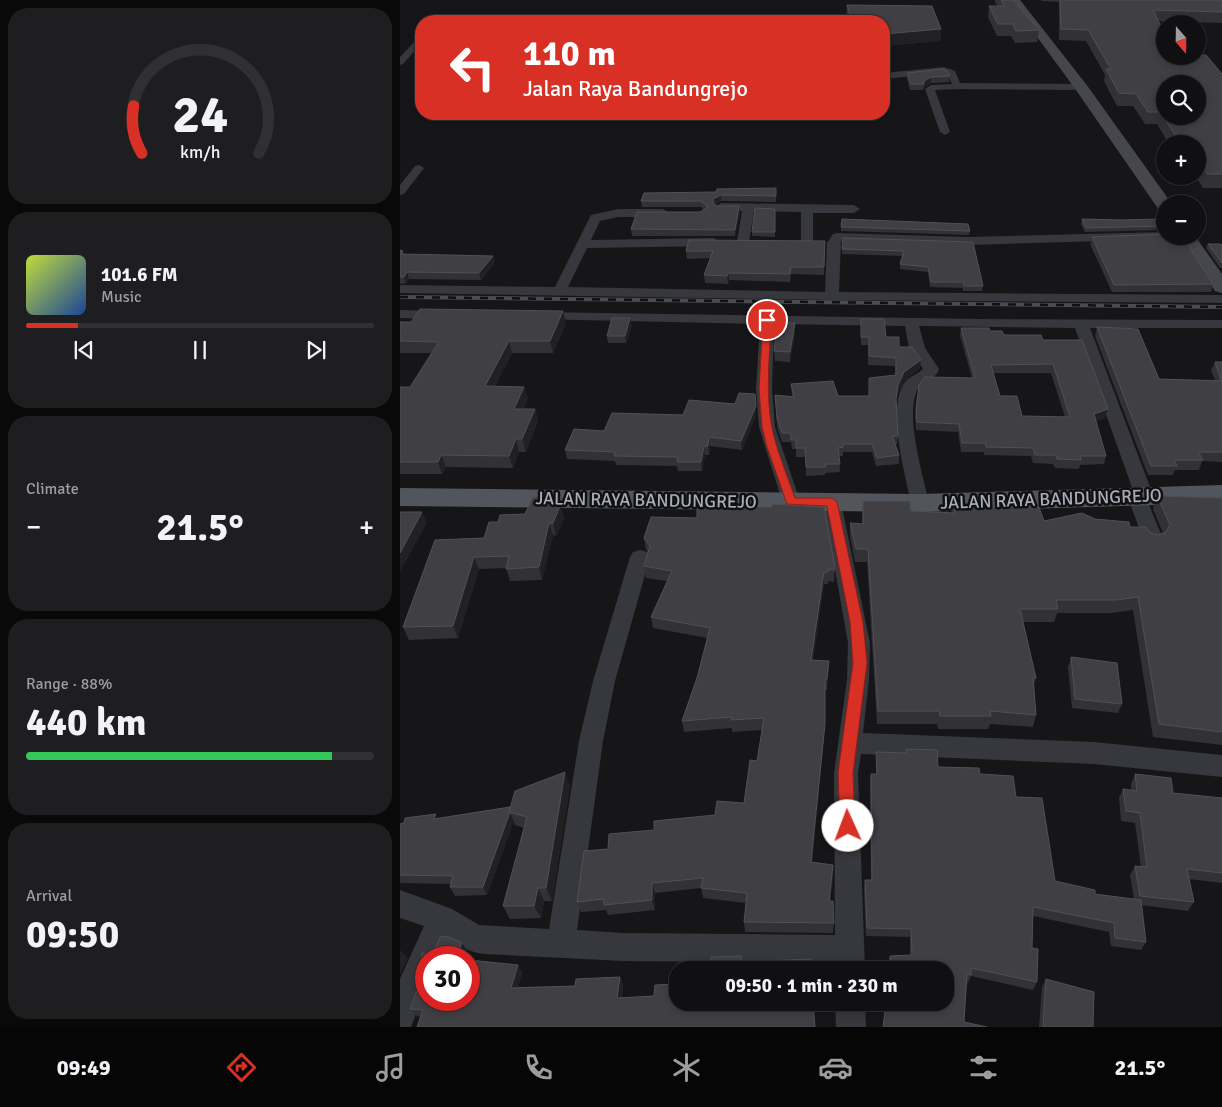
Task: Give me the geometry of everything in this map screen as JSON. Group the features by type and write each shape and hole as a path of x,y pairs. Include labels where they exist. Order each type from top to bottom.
{"main road":[{"path":"1015,0 1081,87 1157,195"},
{"path":"1192,245 1222,287"},
{"name":"JALAN RAYA BANDUNGREJO","path":"400,497 920,503 1140,495 1220,497"}],"street":[{"path":"400,62 415,46"},
{"path":"890,75 944,70 952,73 957,86"},
{"path":"945,132 930,89 939,86 1081,87"},
{"path":"400,192 419,168"},
{"path":"721,207 854,209"},
{"path":"583,244 739,242 750,208"},
{"path":"808,209 803,243 833,244"},
{"path":"559,292 583,244 592,221 600,216 618,213 673,213"},
{"path":"832,296 833,244 835,238 839,237 968,241 1156,236"},
{"path":"400,290 1222,299"},
{"path":"400,314 454,315"},
{"path":"520,316 1081,324 1222,324"},
{"path":"767,320 764,389 767,427 790,501"},
{"path":"911,321 917,348 931,369 930,373 915,380 910,386 905,401 907,432 920,503"},
{"path":"1081,324 1140,495 1153,540"},
{"path":"400,904 442,920 476,939 850,960 846,773 848,743 858,680 860,643 832,502"},
{"path":"561,944 591,741 604,681 640,557"},
{"path":"848,743 1094,753 1222,766"},
{"path":"400,1017 442,920"},
{"path":"850,1011 851,1027"}],"building":[{"path":"1001,0 1013,0 1039,30 1016,31 1013,24 998,24 989,6 1004,6"},
{"path":"1060,0 1222,0 1222,12 1153,10 1156,16 1156,65 1206,65 1206,55 1222,74 1222,174 1206,173 1206,135 1175,135 1169,125 1206,125 1206,75 1156,75 1156,112 1148,112 1136,94 1119,93 1106,69 1111,69 1088,30 1061,29"},
{"path":"847,5 932,6 941,29 890,33 890,15 850,15"},
{"path":"943,69 950,76 931,77 924,81 924,84 911,84 907,73"},
{"path":"776,188 776,196 721,195 713,199 716,206 739,206 735,230 631,229 637,212 700,212 708,207 700,201 641,201 644,193 716,192 717,189"},
{"path":"755,208 775,209 775,232 752,232"},
{"path":"842,219 968,224 970,231 841,227"},
{"path":"1082,219 1156,219 1156,226 1086,228"},
{"path":"1156,234 1156,245 1188,245 1213,284 1114,285 1092,237"},
{"path":"843,238 973,242 983,286 964,286 963,282 931,282 928,267 900,264 904,251 842,249"},
{"path":"689,240 825,241 824,267 791,267 790,274 729,273 727,276 704,275 713,251 686,251"},
{"path":"1208,244 1222,245 1222,263"},
{"path":"400,250 403,251 401,254 493,256 479,273 407,272 404,277 400,277"},
{"path":"420,309 563,311 550,341 509,341 485,386 524,387 514,409 535,409 522,439 516,439 509,456 441,455 438,462 400,462 400,387 410,387 439,342 400,341 400,322 411,322"},
{"path":"612,318 630,318 625,336 607,336"},
{"path":"861,319 884,319 886,337 899,337 899,347 912,347 921,360 904,372 898,385 896,399 898,436 892,436 899,455 877,458 872,444 843,444 843,447 838,448 840,464 825,464 826,467 806,467 805,448 796,448 796,440 791,440 791,433 782,433 777,418 775,395 794,397 791,384 833,381 838,396 869,396 869,378 896,375 896,358 869,356 869,337 861,337"},
{"path":"777,323 795,323 790,352 774,351"},
{"path":"1097,327 1138,329 1159,379 1221,381 1215,362 1222,362 1222,452 1198,452 1203,460 1174,460 1177,466 1151,466"},
{"path":"961,328 989,328 990,331 1002,331 1004,335 1041,335 1043,340 1082,340 1108,409 1094,414 1106,456 1080,456 1081,460 1057,459 1056,455 1035,455 1033,448 986,447 985,443 962,443 959,424 917,422 916,409 919,385 925,377 975,378","holes":["1053,364 1070,417 1022,416 1017,396 1000,396 991,365"]},
{"path":"739,393 755,394 756,406 741,441 709,437 708,446 704,446 701,462 677,462 678,457 614,456 615,452 565,450 574,429 604,431 612,413 683,415 689,400 735,404"},
{"path":"1157,496 1222,498 1222,732 1159,724 1138,597 1116,600 1056,600 1058,609 1020,609 1036,678 1033,678 1036,715 990,711 991,716 940,716 939,711 878,711 868,549 856,549 850,523 863,524 863,501 910,501 911,511 955,513 953,503 975,503 975,507 1039,507 1044,521 1082,513 1095,519 1129,522 1130,527 1146,527 1150,533 1158,535 1166,532 1170,525"},
{"path":"533,497 552,498 549,505 560,506 553,523 549,523 539,567 506,569 509,556 474,557 453,626 403,627 435,540 484,538 489,522 498,522 500,515 525,514"},
{"path":"772,504 824,507 835,567 834,570 828,569 828,572 824,572 811,660 829,661 827,679 825,679 825,724 811,862 833,865 829,901 833,901 834,923 744,922 747,893 701,888 703,878 652,883 652,900 604,905 604,899 577,902 584,851 608,849 609,834 654,830 654,821 715,815 717,801 744,803 750,760 757,761 764,718 731,720 732,717 682,721 697,678 710,628 651,617 672,571 644,566 650,546 644,538 651,517 697,518 697,506 772,507"},
{"path":"400,512 422,512 400,553"},
{"path":"1071,657 1117,663 1122,704 1075,699"},
{"path":"906,749 937,750 938,767 979,768 980,774 1013,776 1016,797 1042,798 1055,881 1095,890 1095,894 1141,900 1146,942 1115,938 1114,923 1033,907 1032,948 1038,949 1037,982 971,968 971,975 967,974 964,1022 987,1027 883,1027 885,1011 954,1011 954,961 890,961 890,956 912,955 911,929 867,928 865,880 872,880 871,774 877,774 876,752 906,753"},
{"path":"565,772 546,888 538,888 534,906 503,906 527,817 509,812 515,791"},
{"path":"1135,774 1171,778 1173,793 1222,798 1222,873 1187,869 1194,902 1140,896 1135,866 1147,867 1140,813 1126,811 1123,789 1137,791"},
{"path":"510,807 510,812 483,887 450,887 453,876 400,875 400,824 404,823 405,818 436,814 434,819"},
{"path":"441,936 449,937 462,943 461,946 436,946"},
{"path":"741,956 741,961 711,961 711,957"},
{"path":"811,959 811,961 764,961"},
{"path":"480,961 518,965 511,988 575,986 576,979 620,977 617,998 654,996 655,985 669,984 669,1011 814,1011 815,1027 417,1027 423,1011 480,1011"},
{"path":"1046,979 1094,992 1093,1027 1043,1027"},
{"path":"415,996 415,1009 410,1009"}],"railway":[{"path":"400,297 1222,307"}],"route":[{"path":"767,320 764,389 767,427 772,447 790,501 832,502 857,622 860,663 848,743 846,773 848,826"}]}
